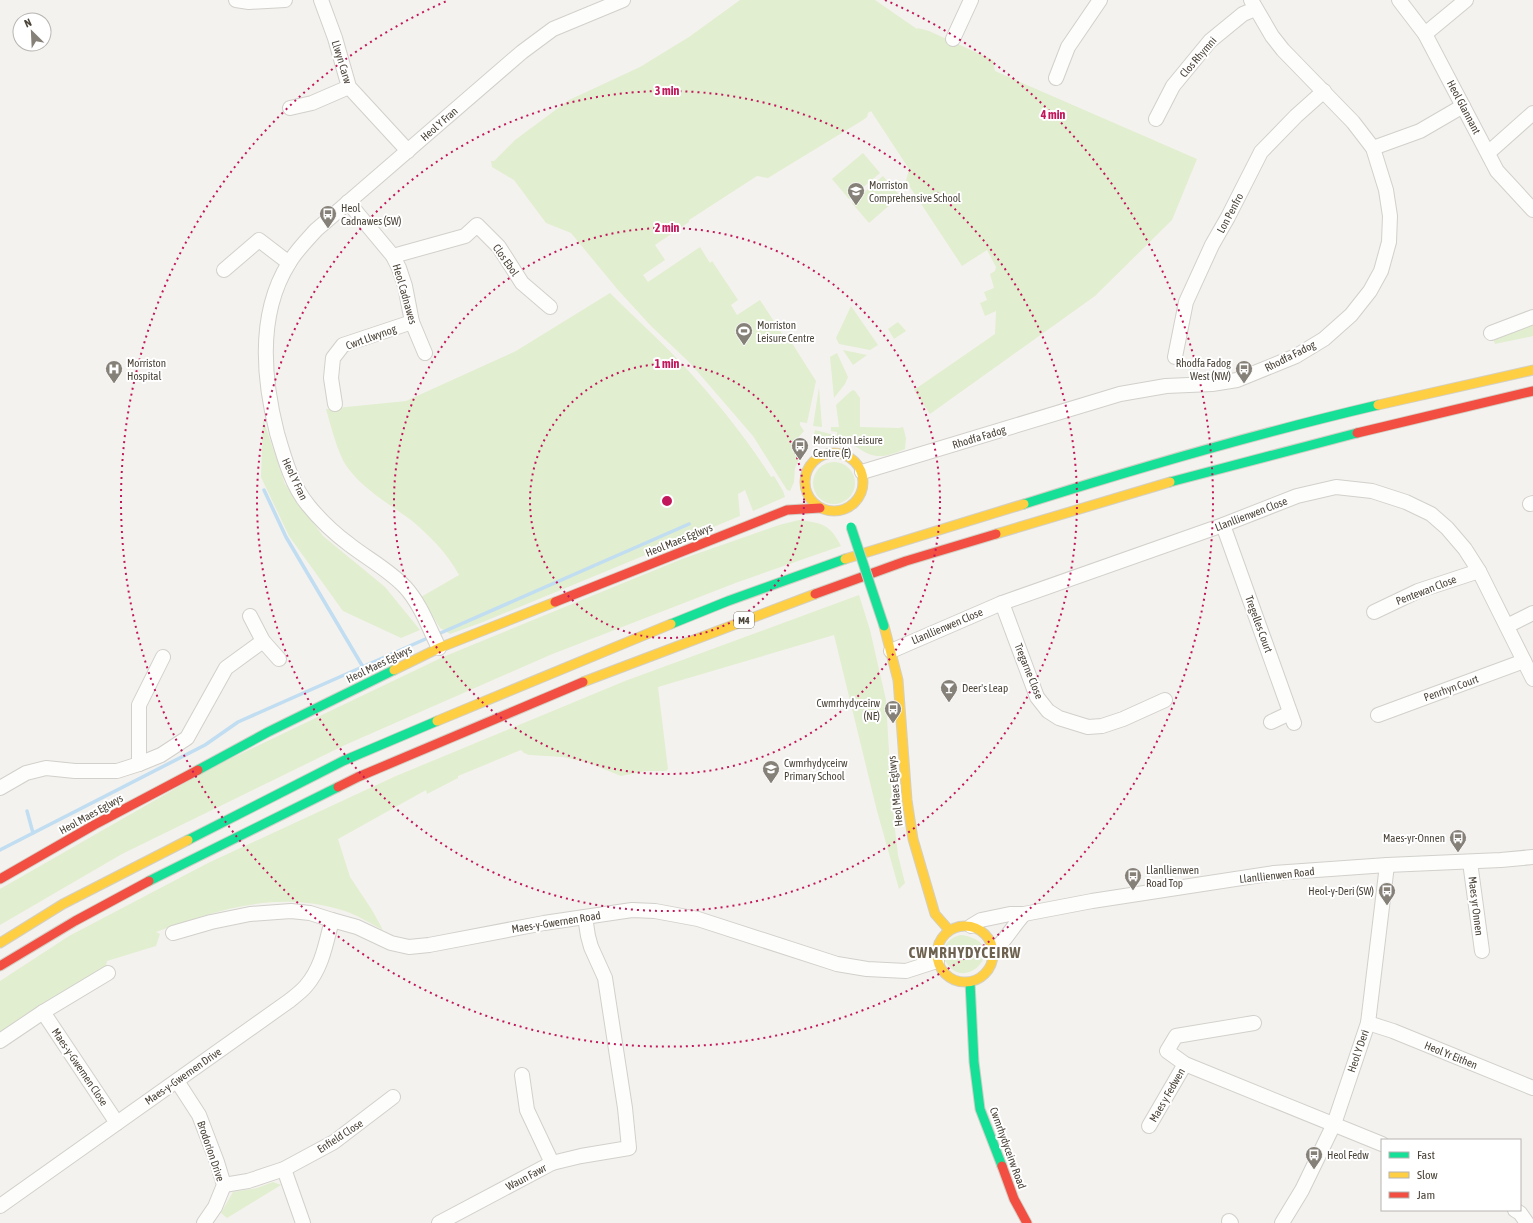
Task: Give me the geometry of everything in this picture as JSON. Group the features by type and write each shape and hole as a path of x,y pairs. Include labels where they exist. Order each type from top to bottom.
{"main road":[{"name":"M4","path":"0,943 63,904 343,761 537,679 728,601 854,556 1133,470 1314,420 1533,370"},
{"name":"M4","path":"0,966 75,921 167,871 358,777 564,689 748,618 906,561 1141,490 1329,440 1533,391"},
{"path":"836,453 848,456 858,464 862,472 863,488 848,521 824,509 810,499 805,486 805,480 809,467 813,461 824,454 836,453"},
{"path":"787,510 805,486"},
{"name":"Heol Maes Eglwys","path":"0,880 94,825 268,732 439,648 787,510 824,509 833,511 847,509 857,500"},
{"name":"Heol Maes Eglwys","path":"848,521 884,626 898,680 907,800 913,839 935,914 949,930"},
{"path":"960,926 971,926 981,931 989,940 993,952 991,965 982,976 970,982 959,982 950,978 942,970 937,961 938,944 949,930 960,926"},
{"name":"Cwmrhydyceirw Road","path":"970,982 974,1062 980,1109 1014,1199 1027,1223"}],"street":[{"path":"236,0 249,2 285,0"},
{"name":"Llwyn Carw","path":"321,0 335,38 349,87 408,151"},
{"name":"Heol Y Fran","path":"439,648 419,608 406,588 389,572 349,544 327,525 307,505 293,480 281,449 271,410 267,384 266,330 278,286 289,263 316,230 522,52 553,29 603,4 623,0"},
{"path":"952,39 972,0"},
{"path":"1056,78 1068,47 1100,0"},
{"name":"Heol Glannant","path":"1399,0 1425,34 1497,171 1533,210"},
{"path":"1425,34 1466,0"},
{"name":"Rhodfa Fadog","path":"862,472 1120,394 1166,386 1212,384 1237,380 1296,356 1324,339 1351,315 1370,291 1381,271 1389,242 1390,216 1386,190 1373,148 1353,122 1283,50 1272,36 1253,4"},
{"name":"Clos Rhymni","path":"1156,119 1174,86 1210,41 1253,4"},
{"path":"290,108 312,103 349,87"},
{"name":"Lon Penfro","path":"1175,357 1186,302 1212,245 1261,152 1296,116 1324,91"},
{"path":"1373,148 1420,132 1463,106"},
{"path":"1488,153 1533,113"},
{"name":"Heol Cadnawes","path":"348,202 393,256 399,268 412,322 426,353"},
{"name":"Clos Ebol","path":"393,256 465,236 477,225 499,247 522,283 550,308"},
{"path":"224,270 259,240 289,263"},
{"path":"1491,333 1533,317"},
{"name":"Cwrt Llwynog","path":"335,404 331,378 333,358 342,345 412,322"},
{"name":"Llanllienwen Close","path":"891,651 1002,602 1223,525 1297,496 1336,487 1372,491 1406,502 1431,514 1447,528 1466,549 1479,571 1533,680"},
{"name":"Tregelles Court","path":"1223,525 1292,718 1271,722"},
{"name":"Pentewan Close","path":"1374,612 1416,588 1479,571"},
{"name":"Tregarne Close","path":"1002,602 1037,697 1048,711 1059,718 1088,727 1102,726 1123,719 1165,699"},
{"path":"1507,626 1533,613"},
{"path":"250,616 263,641 279,659"},
{"path":"0,788 26,773 46,768 75,771 117,771 161,755 187,738 226,668 263,641"},
{"path":"139,764 139,705 163,658"},
{"name":"Penrhyn Court","path":"1378,715 1524,661"},
{"name":"Llanllienwen Road","path":"971,926 981,920 1010,914 1024,914 1092,901 1274,873 1533,857"},
{"name":"Maes yr Onnen","path":"1470,862 1482,951"},
{"name":"Heol Y Deri","path":"1282,1223 1302,1190 1334,1124 1368,1023 1387,865"},
{"name":"Maes-y-Gwernen Road","path":"173,933 211,922 268,912 291,911 310,913 357,927 391,943 409,947 429,945 544,923 632,910 655,911 698,919 837,964 867,969 906,971 937,961"},
{"path":"993,952 1024,914"},
{"path":"552,1163 581,1156 629,1148 625,1108 605,978 590,941 585,917"},
{"name":"Maes-y-Gwernen Drive","path":"0,1206 290,1001 306,987 315,974 321,960 332,920"},
{"path":"0,1041 43,1012 108,973"},
{"name":"Maes-y-Gwernen Close","path":"43,1012 117,1123"},
{"path":"1254,1023 1176,1036 1167,1051 1185,1064 1381,1144"},
{"name":"Heol Yr Eithen","path":"1368,1023 1393,1031 1533,1088"},
{"name":"Maes y Fedwen","path":"1149,1126 1185,1064"},
{"name":"Waun Fawr","path":"439,1223 552,1163 527,1110 522,1075"},
{"name":"Brodorion Drive","path":"177,1080 198,1115 217,1162 224,1185 215,1207 204,1223"},
{"name":"Enfield Close","path":"224,1185 248,1181 284,1169 334,1142 393,1097"},
{"path":"284,1169 303,1223"},
{"path":"1517,1211 1520,1213 1527,1223"}],"green space":[{"name":"Morriston Comprehensive School","path":"740,0 875,0 917,29 929,31 993,60 995,71 1197,159 1172,220 1095,296 930,414 914,390 995,334 996,311 985,316 980,303 987,300 984,292 994,288 990,274 995,271 996,267 987,250 962,266 906,181 909,169 871,111 863,120 768,178 757,176 689,220 689,222 655,245 665,260 643,275 648,282 700,247 710,263 712,261 738,300 731,305 737,315 760,300 786,340 790,340 816,381 807,423 800,422 800,425 804,431 796,440 802,445 798,449 800,457 795,468 794,482 790,491 787,490 753,436 690,363 651,326 618,290 571,233 546,223 514,180 492,167 491,161 494,161 515,140 569,100 640,67 689,37"},
{"path":"863,153 880,173 849,199 832,179"},
{"path":"883,176 900,196 869,223 852,203"},
{"path":"610,293 682,364 706,391 740,432 771,477 774,476 785,497 753,511 745,490 738,494 740,516 483,622 450,634 440,628 421,597 459,575 455,567 438,545 425,532 361,483 347,467 337,447 326,409 406,401 516,351"},
{"path":"851,306 878,345 870,350 839,344 836,338"},
{"path":"1533,317 1533,336 1495,344 1491,333"},
{"path":"898,322 906,331 894,339 888,329"},
{"path":"843,350 867,355 853,365"},
{"path":"837,353 848,377 845,384 834,398 830,357"},
{"path":"819,387 822,427 813,426"},
{"path":"853,390 860,398 860,427 903,427 906,438 905,449 892,454 878,456 864,452 848,443 837,441 837,432 831,431 831,427 839,427 836,405"},
{"path":"263,419 285,484 323,536 385,587 420,630 401,638 343,611 289,536 261,477"},
{"path":"815,430 834,435 833,441 822,441 814,434"},
{"path":"830,462 838,462 846,465 852,471 855,483 852,495 846,501 838,504 830,504 822,501 816,495 813,487 813,479 816,471 822,465"},
{"path":"799,520 814,522 829,529 841,546 738,582 550,655 345,745 122,854 0,925 0,889 213,767 443,657 682,559 779,525"},
{"path":"859,595 870,630 886,700 892,804 898,855 905,883 899,889 877,811 834,635 658,687 668,769 666,771 646,771 621,776 589,763 563,757 529,755 521,750 458,776 458,778 427,794 426,790 338,839 350,877 372,910 383,930 350,913 315,904 291,902 269,903 223,910 156,932 160,934 156,946 107,961 106,966 0,1035 0,981 69,936 208,863 396,776 625,681"},
{"path":"961,935 976,940 983,947 984,956 980,964 973,970 964,973 955,971 946,962 943,953 946,944 952,938"},
{"path":"273,1182 281,1185 227,1218 221,1213 233,1192 257,1188"}],"waterway":[{"path":"264,490 286,537 363,667"},
{"path":"436,635 689,524"},
{"path":"0,850 205,745 238,722 430,637"},
{"path":"27,811 33,833"}],"traffic: fast":[{"path":"1024,504 1200,451 1378,405"},
{"path":"1170,482 1357,433"},
{"path":"851,527 884,626"},
{"path":"671,624 728,601 845,559"},
{"path":"198,770 268,732 394,670"},
{"path":"188,840 343,761 437,721"},
{"path":"149,881 338,787"},
{"path":"970,982 974,1062 980,1109 1002,1166"}],"traffic: slow":[{"path":"1378,405 1533,370"},
{"path":"828,453 840,453 855,461 863,476 863,482 863,488 855,503 840,511 828,511 813,503 805,488 805,476 813,461 828,453"},
{"path":"996,534 1170,482"},
{"path":"845,559 1024,504"},
{"path":"583,682 815,594"},
{"path":"394,670 439,648 555,602"},
{"path":"437,721 671,624"},
{"path":"884,626 898,680 907,800 913,839 935,914 949,930"},
{"path":"0,943 63,904 188,840"},
{"path":"965,926 976,928 985,934 991,943 993,954 991,965 985,974 976,980 965,982 954,980 945,974 939,965 937,954 939,943 945,934 954,928 965,926"}],"traffic: jam":[{"path":"1357,433 1533,391"},
{"path":"555,602 787,510 820,508"},
{"path":"815,594 906,561 996,534"},
{"path":"338,787 358,777 583,682"},
{"path":"0,879 94,825 198,770"},
{"path":"0,966 75,921 149,881"},
{"path":"1002,1166 1014,1199 1027,1223"}],"place":[{"name":"Morriston Comprehensive School","path":"856,206"},
{"name":"Heol Cadnawes (SW)","path":"328,229"},
{"name":"Morriston Leisure Centre","path":"744,346"},
{"name":"Morriston Hospital","path":"114,384"},
{"name":"Rhodfa Fadog West (NW)","path":"1244,384"},
{"name":"Morriston Leisure Centre (E)","path":"800,461"},
{"name":"Deer's Leap","path":"949,703"},
{"name":"Cwmrhydyceirw (NE)","path":"893,724"},
{"name":"Cwmrhydyceirw Primary School","path":"771,784"},
{"name":"Maes-yr-Onnen","path":"1458,853"},
{"name":"Llanllienwen Road Top","path":"1133,891"},
{"name":"Heol-y-Deri (SW)","path":"1387,906"},
{"name":"Heol Fedw","path":"1314,1170"}],"district":[{"name":"CWMRHYDYCEIRW","path":"965,952"}]}
